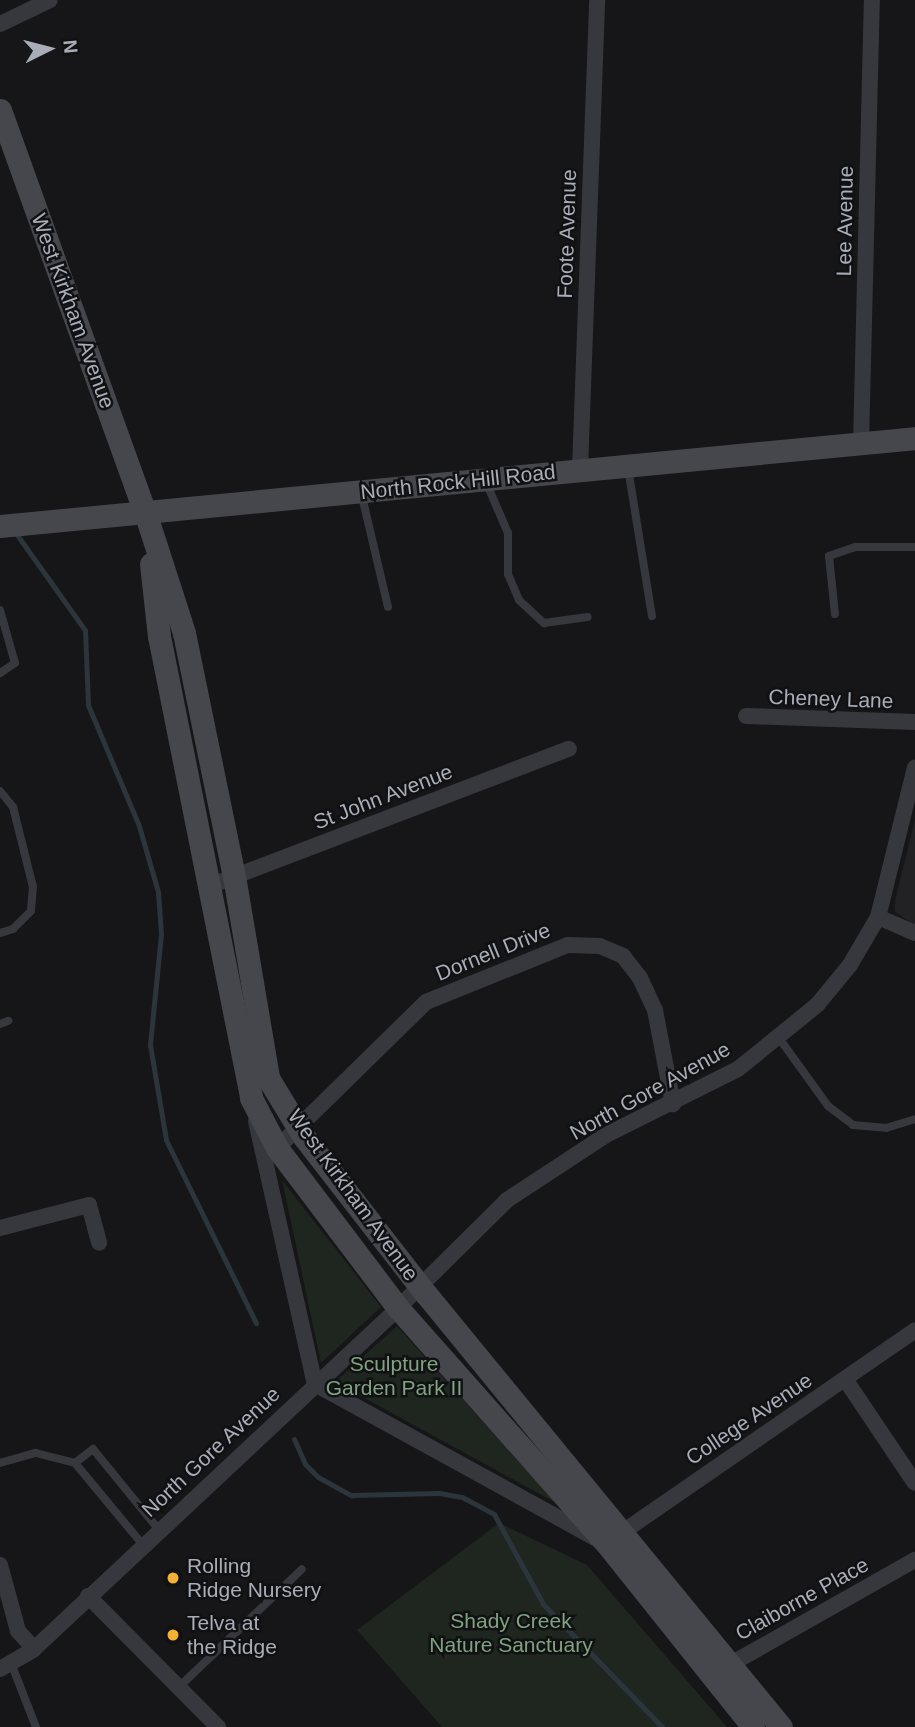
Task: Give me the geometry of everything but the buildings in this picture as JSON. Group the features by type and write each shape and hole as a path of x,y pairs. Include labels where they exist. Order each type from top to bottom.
{"street":[{"path":"0,24 50,0"},
{"name":"Foote Avenue","path":"580,469 597,0"},
{"name":"Lee Avenue","path":"861,444 872,0"},
{"name":"West Kirkham Avenue","path":"0,110 145,512 184,633 234,876 268,1078 299,1124 421,1287 614,1538 720,1670 781,1727"},
{"name":"North Rock Hill Road","path":"0,526 915,438"},
{"name":"West Kirkham Avenue","path":"145,512 159,636 212,885 251,1098 277,1148 398,1308 614,1538"},
{"name":"Cheney Lane","path":"747,716 915,722"},
{"name":"St John Avenue","path":"212,885 569,749"},
{"name":"North Gore Avenue","path":"5,1666 34,1648 421,1287 507,1200 606,1135 673,1104 738,1069 817,1005 850,965 878,917 915,768"},
{"path":"878,917 915,933"},
{"name":"Dornell Drive","path":"277,1148 426,1002 568,945 600,946 623,956 640,978 654,1010 673,1104"},
{"path":"251,1098 315,1384 614,1538"},
{"path":"0,1228 89,1205 99,1243"},
{"name":"College Avenue","path":"614,1538 915,1330"},
{"path":"845,1379 915,1483"},
{"name":"Claiborne Place","path":"720,1670 915,1560"},
{"path":"0,1565 18,1631 34,1648"},
{"path":"88,1596 218,1727"},
{"name":"West Kirkham Avenue","path":"720,1670 753,1727"}],"lane":[{"path":"628,465 652,616"},
{"path":"485,479 508,533 508,575 519,600 544,622 588,617"},
{"path":"361,492 388,607"},
{"path":"835,614 829,556 856,547 915,547"},
{"path":"0,610 15,663 0,673"},
{"path":"0,792 13,807 33,887 30,911 13,929 0,933"},
{"path":"779,1038 828,1105 853,1125 886,1128 915,1119"},
{"path":"75,1463 93,1449 159,1530"},
{"path":"0,1463 36,1453 75,1463 142,1545"},
{"path":"179,1687 302,1569"},
{"path":"5,1666 36,1727"}],"shaded area":[{"path":"915,819 915,925 895,912 895,901"}],"green space":[{"path":"282,1180 381,1307 321,1363"},
{"name":"Sculpture Garden Park II","path":"397,1326 556,1503 335,1382"},
{"name":"Shady Creek Nature Sanctuary","path":"499,1523 587,1565 727,1727 442,1727 357,1630"}],"waterway":[{"path":"15,532 85,630 88,705 139,826 158,892 161,934 150,1045 166,1140 256,1323"},
{"path":"294,1439 305,1464 318,1477 351,1495 439,1493 462,1497 494,1514 543,1604 662,1727"}],"place":[{"name":"Rolling Ridge Nursery","path":"173,1578"},
{"name":"Telva at the Ridge","path":"173,1635"}]}
